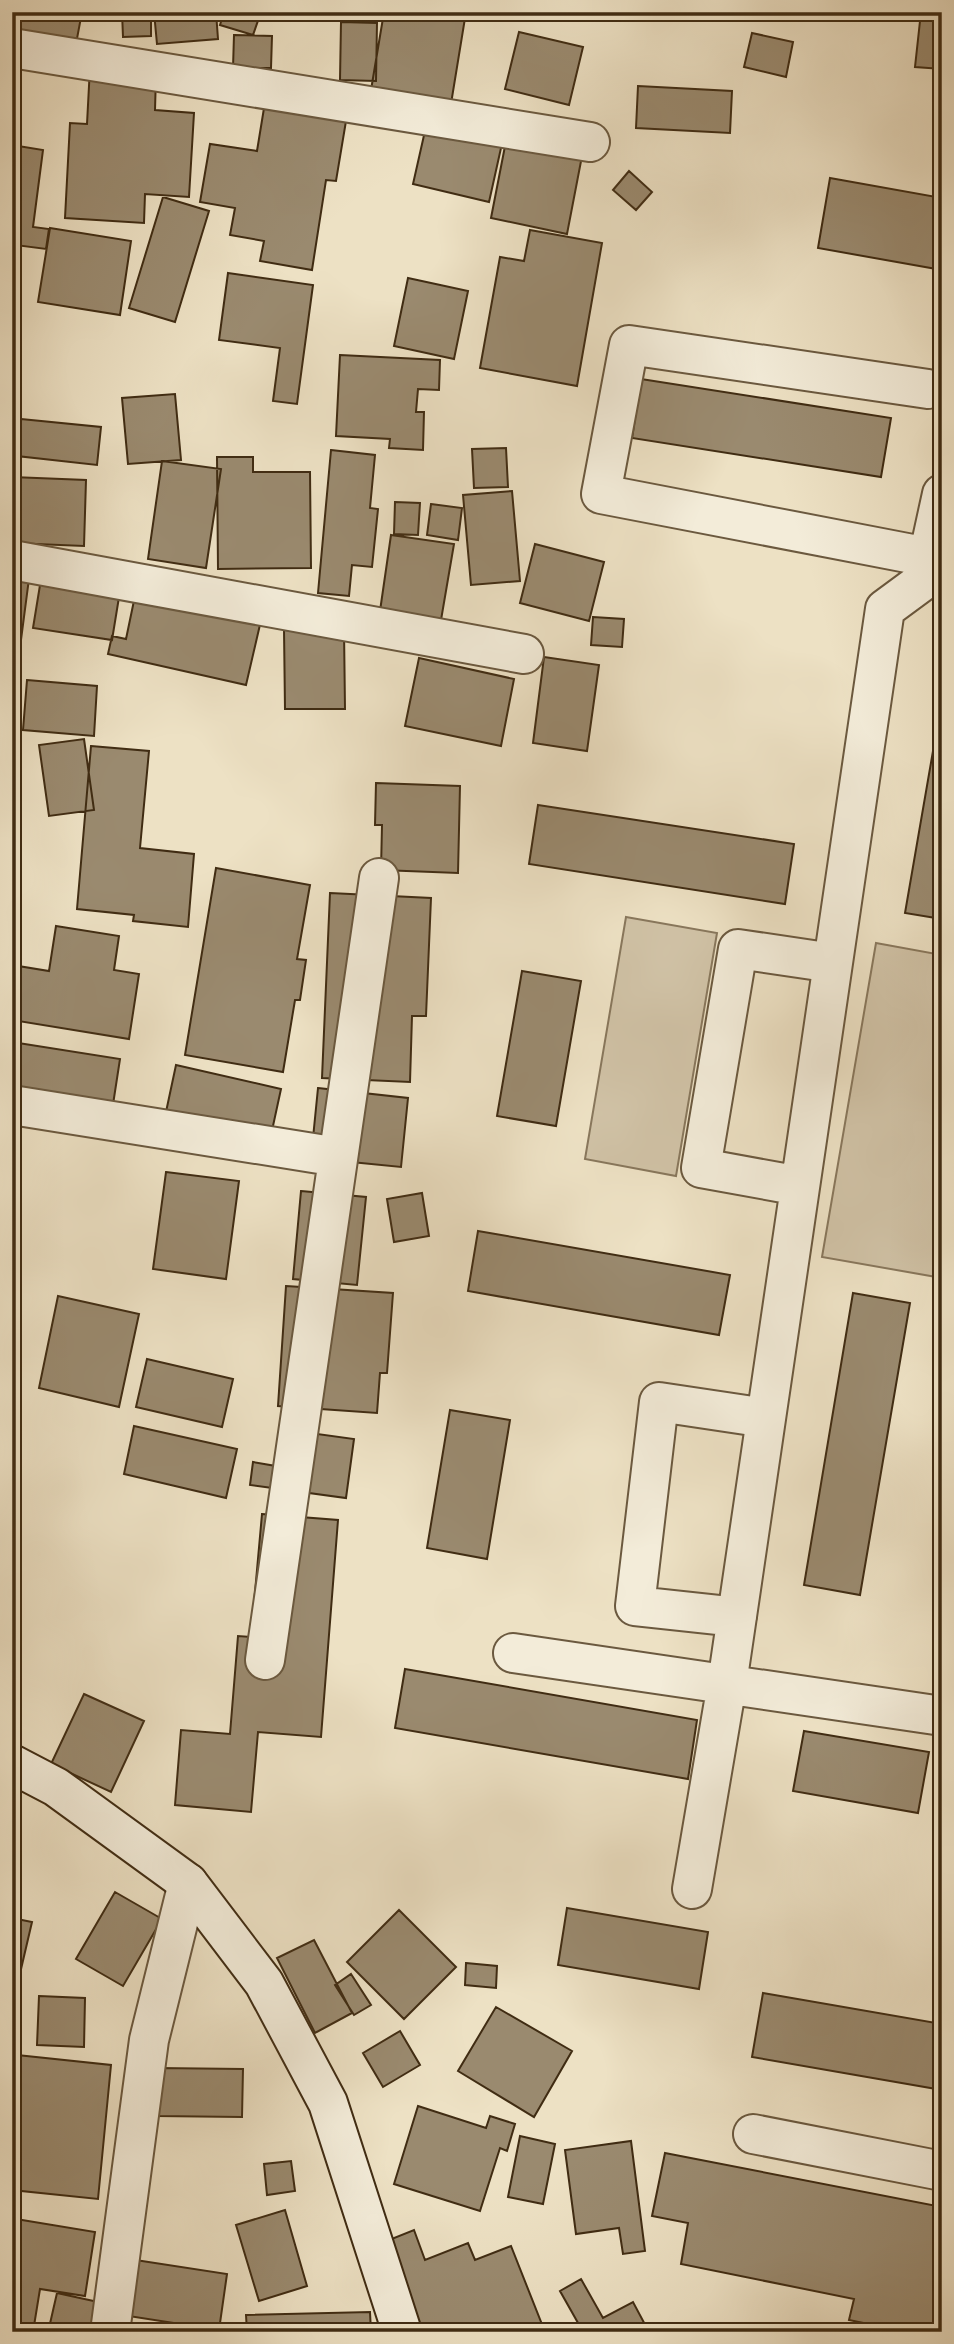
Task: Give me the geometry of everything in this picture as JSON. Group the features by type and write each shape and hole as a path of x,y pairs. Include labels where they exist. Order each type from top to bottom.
{"street":[{"path":"12,48 590,142"},
{"path":"928,389 629,345 601,494 931,568"},
{"path":"692,1889 727,1684 886,610 931,568 942,494"},
{"path":"12,560 524,654"},
{"path":"265,1660 379,878"},
{"path":"800,1186 701,1168 738,950 833,963"},
{"path":"12,1105 338,1157"},
{"path":"737,1617 635,1606 659,1402 766,1418"},
{"path":"513,1653 942,1716"},
{"path":"12,1764 56,1787 188,1883 264,1983 328,2103 402,2332"},
{"path":"110,2332 149,2040 188,1883"},
{"path":"753,2134 942,2171"}],"shaded area":[{"path":"626,917 717,933 676,1176 585,1159"},
{"path":"876,943 942,955 942,1278 822,1257"}],"building":[{"path":"17,12 82,12 76,44 12,37"},
{"path":"122,12 151,12 151,36 123,37"},
{"path":"154,12 216,12 218,39 157,44"},
{"path":"224,12 261,12 253,35 220,25"},
{"path":"384,12 466,12 449,116 369,102"},
{"path":"921,12 942,12 942,69 915,67"},
{"path":"341,22 377,23 376,81 340,80"},
{"path":"519,32 583,47 569,105 505,89"},
{"path":"752,33 793,42 786,77 744,67"},
{"path":"234,35 272,36 271,68 233,68"},
{"path":"90,67 156,75 155,110 194,113 189,197 145,194 144,223 65,218 70,123 87,124"},
{"path":"638,86 732,91 730,133 636,128"},
{"path":"265,102 347,115 336,181 326,180 312,270 260,261 264,241 230,235 235,208 200,202 210,144 257,151"},
{"path":"427,122 503,139 489,202 413,184"},
{"path":"506,141 582,156 567,234 491,218"},
{"path":"12,145 43,150 33,227 49,229 46,249 16,245 12,270"},
{"path":"629,171 652,192 636,210 613,190"},
{"path":"830,178 942,198 942,270 818,248"},
{"path":"163,197 209,211 175,322 129,308"},
{"path":"50,228 131,241 120,315 38,302"},
{"path":"530,230 602,243 577,386 480,368 500,257 524,261"},
{"path":"228,273 313,285 297,404 273,401 280,348 219,340"},
{"path":"408,278 468,291 454,359 394,346"},
{"path":"340,355 440,360 439,390 418,389 416,412 424,412 423,450 389,448 390,439 336,436"},
{"path":"641,379 891,418 881,477 632,438"},
{"path":"175,394 181,460 128,464 122,398"},
{"path":"21,419 101,427 97,465 17,456"},
{"path":"506,448 508,487 474,488 472,449"},
{"path":"331,450 375,455 370,508 378,509 372,567 352,565 349,596 318,593"},
{"path":"217,457 253,457 253,472 310,472 311,568 218,569"},
{"path":"162,461 221,469 206,568 148,559"},
{"path":"12,477 86,480 84,546 12,543"},
{"path":"512,491 520,581 471,585 463,495"},
{"path":"395,502 420,503 418,535 394,534"},
{"path":"431,504 462,508 458,540 427,535"},
{"path":"391,535 454,544 441,620 380,611"},
{"path":"535,544 604,562 589,621 520,603"},
{"path":"12,569 30,571 21,640 12,639"},
{"path":"41,579 120,591 112,640 33,628"},
{"path":"136,591 262,616 246,685 108,654 112,636 126,639"},
{"path":"593,617 624,619 622,647 591,645"},
{"path":"284,629 344,629 345,709 285,709"},
{"path":"544,657 599,665 587,751 533,743"},
{"path":"419,658 514,679 501,746 405,726"},
{"path":"27,680 97,686 94,736 23,730"},
{"path":"942,699 942,919 905,913"},
{"path":"84,739 94,810 49,816 39,745"},
{"path":"91,746 149,751 140,848 194,854 188,927 133,921 134,915 77,909"},
{"path":"376,783 460,786 458,873 381,870 382,825 375,825"},
{"path":"538,805 794,844 785,904 529,864"},
{"path":"216,868 310,885 297,959 306,960 300,1000 295,1000 283,1072 185,1055"},
{"path":"330,893 431,898 426,1016 412,1016 410,1082 322,1078"},
{"path":"56,926 119,936 114,970 139,974 129,1039 12,1020 12,965 49,971"},
{"path":"522,971 581,981 556,1126 497,1116"},
{"path":"12,1042 120,1059 108,1137 12,1122"},
{"path":"176,1065 281,1089 268,1149 163,1126"},
{"path":"318,1088 408,1098 401,1167 311,1158"},
{"path":"166,1172 239,1181 226,1279 153,1269"},
{"path":"301,1191 366,1197 357,1285 293,1279"},
{"path":"422,1193 429,1236 394,1242 387,1199"},
{"path":"478,1231 730,1275 719,1335 468,1291"},
{"path":"286,1286 393,1293 387,1373 380,1373 377,1413 278,1406"},
{"path":"853,1293 910,1303 860,1595 804,1585"},
{"path":"58,1296 139,1314 119,1407 39,1388"},
{"path":"147,1359 233,1379 222,1427 136,1407"},
{"path":"450,1410 510,1420 487,1559 427,1548"},
{"path":"134,1426 237,1449 226,1498 124,1474"},
{"path":"281,1429 354,1439 346,1498 250,1485 253,1462 276,1466"},
{"path":"262,1514 338,1520 321,1737 258,1732 251,1812 175,1805 181,1730 230,1734 238,1636 251,1637"},
{"path":"405,1669 697,1720 688,1779 395,1728"},
{"path":"84,1694 144,1721 111,1792 51,1764"},
{"path":"804,1731 929,1752 918,1813 793,1791"},
{"path":"115,1892 162,1919 123,1986 76,1959"},
{"path":"567,1908 708,1932 699,1989 558,1965"},
{"path":"399,1910 456,1967 404,2019 347,1962"},
{"path":"12,1918 32,1922 18,1982 12,1981"},
{"path":"314,1940 352,2013 315,2033 277,1958"},
{"path":"466,1963 497,1966 496,1988 465,1985"},
{"path":"351,1974 371,2005 354,2015 335,1985"},
{"path":"763,1993 942,2024 942,2090 752,2057"},
{"path":"39,1996 85,1998 84,2047 37,2045"},
{"path":"496,2007 572,2051 534,2117 458,2071"},
{"path":"400,2031 420,2065 383,2087 363,2053"},
{"path":"17,2055 111,2065 98,2199 12,2190 12,2101"},
{"path":"157,2068 243,2069 242,2117 156,2116"},
{"path":"418,2106 486,2128 490,2116 515,2124 507,2151 500,2148 480,2211 394,2184"},
{"path":"520,2136 555,2144 543,2204 508,2197"},
{"path":"631,2141 645,2251 623,2254 619,2228 576,2234 565,2150"},
{"path":"665,2153 942,2207 942,2332 907,2332 849,2320 854,2299 681,2264 688,2223 652,2216"},
{"path":"291,2161 295,2191 267,2195 264,2164"},
{"path":"285,2210 307,2286 259,2301 236,2225"},
{"path":"16,2219 95,2232 85,2296 40,2289 33,2332 12,2332 12,2245"},
{"path":"414,2230 425,2260 468,2243 475,2260 511,2246 545,2332 420,2332 384,2242"},
{"path":"129,2259 227,2274 219,2330 122,2315"},
{"path":"581,2279 603,2318 633,2302 649,2332 579,2332 582,2330 560,2291"},
{"path":"57,2293 112,2305 106,2332 69,2332 49,2328"},
{"path":"370,2312 371,2332 247,2332 246,2315"},
{"path":"138,2324 220,2329 220,2332 137,2332"}]}
